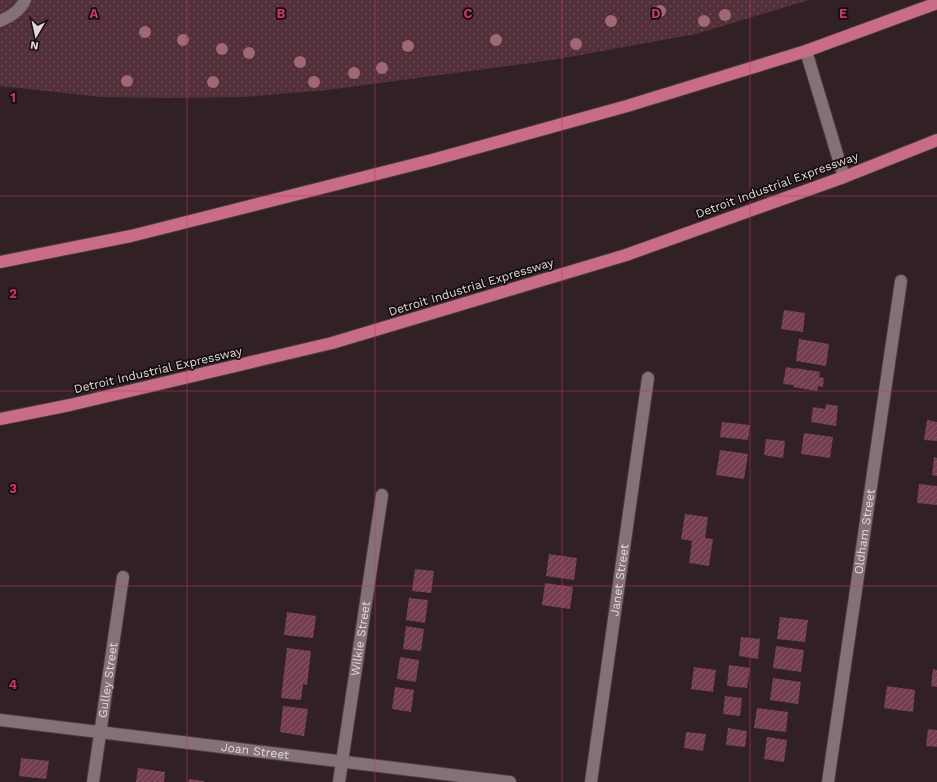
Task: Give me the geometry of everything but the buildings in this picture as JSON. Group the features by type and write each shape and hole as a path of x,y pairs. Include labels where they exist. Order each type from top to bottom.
{"highway":[{"path":"0,262 131,236 432,160 627,106 806,51 937,3"},
{"name":"Detroit Industrial Expressway","path":"0,419 70,405 332,343 626,255 844,177 937,140"}],"street":[{"path":"0,21 11,16 22,6 25,0"},
{"path":"806,51 844,177"},
{"name":"Oldham Street","path":"828,782 901,281"},
{"name":"Janet Street","path":"591,782 648,378"},
{"name":"Wilkie Street","path":"339,782 382,495"},
{"name":"Gulley Street","path":"93,782 123,577"},
{"name":"Joan Street","path":"0,720 510,782"}],"shaded area":[{"path":"0,0 809,0 696,34 553,60 327,90 244,97 170,98 101,97 0,86"}]}
